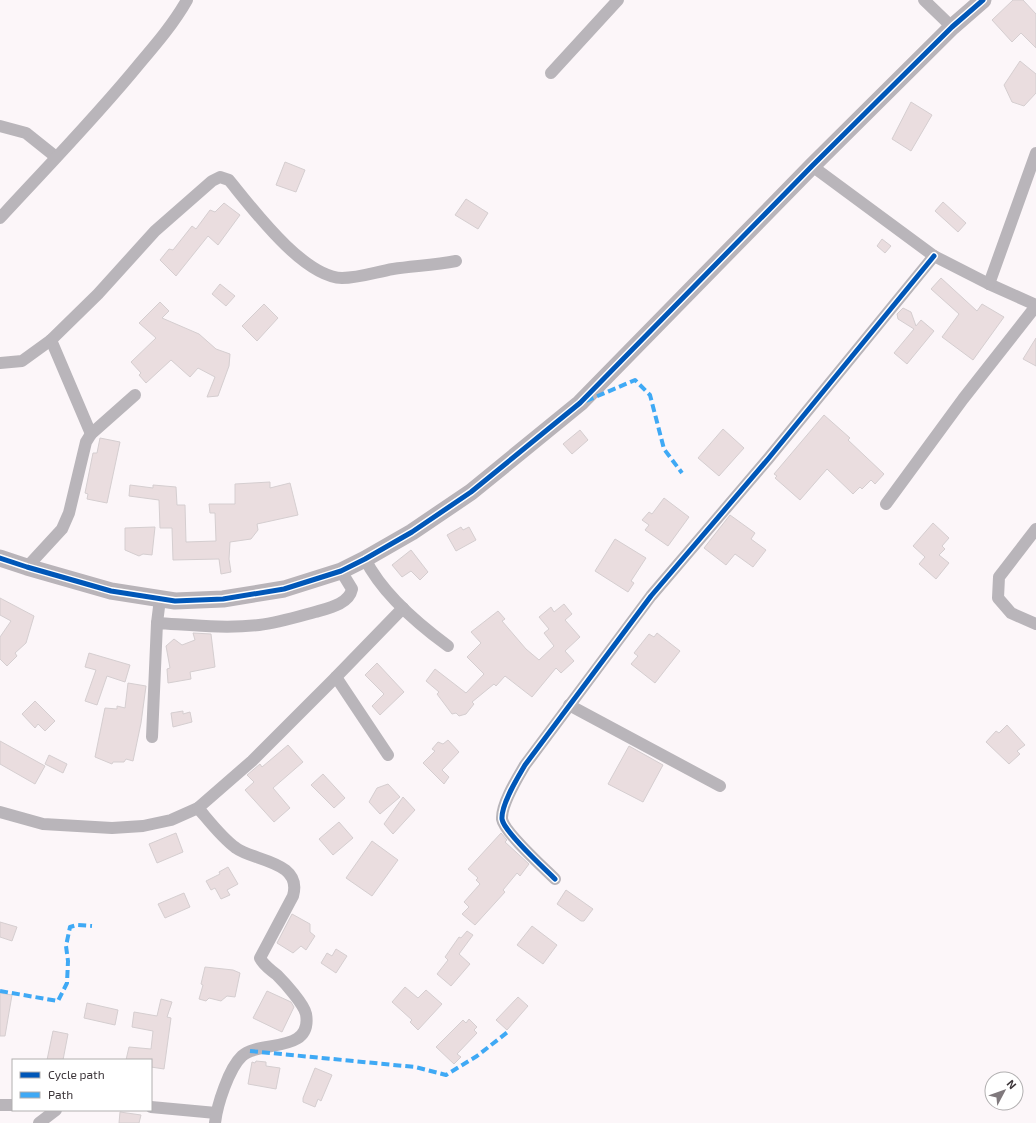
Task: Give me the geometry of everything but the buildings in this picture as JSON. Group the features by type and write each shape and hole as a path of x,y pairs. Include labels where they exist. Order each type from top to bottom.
{"street":[{"path":"0,218 56,157 106,106 175,20 187,0"},
{"path":"551,73 618,0"},
{"path":"924,0 952,27"},
{"path":"0,558 27,568 111,590 175,601 223,599 284,589 341,571 365,559 412,532 471,492 580,403 812,166 952,27 983,0"},
{"path":"0,126 26,133 56,157"},
{"path":"989,284 1036,153"},
{"path":"812,166 934,256 1036,306 962,399 886,504"},
{"path":"0,363 22,361 51,340 98,294 155,231 212,180 220,177 229,180 282,242 324,273 341,278 353,277 456,260"},
{"path":"555,879 507,830 502,819 504,809 513,786 525,765 651,596 768,459 934,256"},
{"path":"51,340 91,434"},
{"path":"27,568 62,529 69,513 86,442 91,434 135,395"},
{"path":"1036,529 999,578 998,598 1011,613 1036,624"},
{"path":"365,559 371,570 403,608 426,630 448,646"},
{"path":"157,623 232,627 283,621 328,609 345,601 351,595 352,589 341,571"},
{"path":"152,737 157,623 160,599"},
{"path":"0,812 43,824 112,828 143,826 171,820 198,808 252,761 403,608"},
{"path":"336,677 388,755"},
{"path":"569,704 720,786"},
{"path":"152,1107 216,1118 228,1078 242,1056 250,1051 297,1040 303,1031 306,1013 301,1004 277,975 264,965 260,958 293,896 295,888 292,878 280,866 267,859 237,849 198,808"},
{"path":"0,1105 12,1105"},
{"path":"39,1123 55,1111"}],"marked path":[{"path":"586,401 635,380 650,395 664,449 682,473"},
{"path":"0,991 58,1001 67,983 68,961 66,946 70,927 77,925 92,926"},
{"path":"250,1051 415,1067 446,1075 477,1056 509,1031"}],"cycle path":[{"path":"0,558 111,591 175,601 223,599 284,589 341,571 365,559 412,532 471,492 580,403 812,166 952,27 983,0"},
{"path":"555,879 534,859 504,825 502,813 514,783 525,765 651,596 768,459 934,256"}]}
